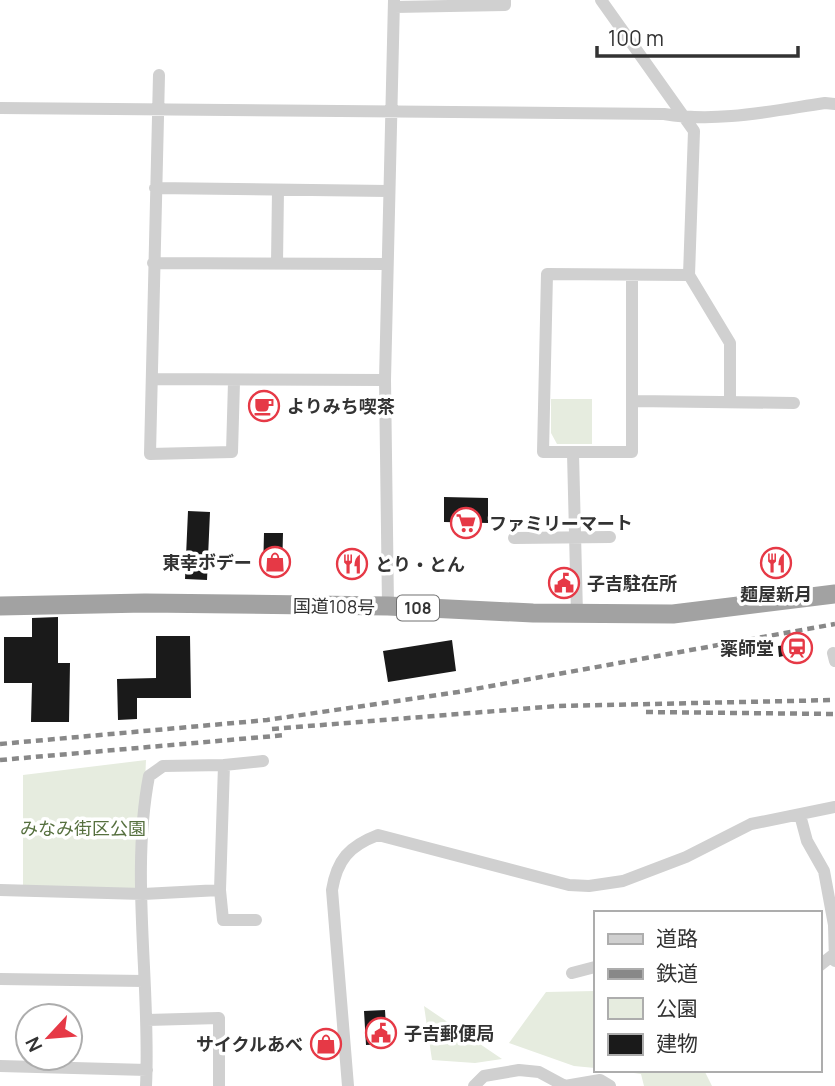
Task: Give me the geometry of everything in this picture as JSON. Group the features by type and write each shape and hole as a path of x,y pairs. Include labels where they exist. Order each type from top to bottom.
{"highway":[{"name":"国道108号","path":"0,606 145,603 673,614 835,594"}],"street":[{"path":"388,606 385,380 394,3 505,5 505,0"},
{"path":"601,0 675,106 688,118 694,131 689,275 730,343 730,400"},
{"path":"159,75 156,109 150,454 233,452 234,382"},
{"path":"0,108 390,110 664,114 688,118 735,117 825,103 835,104"},
{"path":"155,188 388,191"},
{"path":"277,263 278,190"},
{"path":"153,263 387,264"},
{"path":"632,275 632,452 543,452 547,274 689,275"},
{"path":"152,379 234,382 385,380"},
{"path":"634,401 730,400 794,403"},
{"path":"573,453 577,614"},
{"path":"514,538 610,537"},
{"path":"146,1086 143,894 145,799 149,776 163,766 263,761"},
{"path":"224,765 220,890 223,920 256,920"},
{"path":"348,1086 332,890 335,870 345,853 360,842 377,835 569,885 589,886 623,881 686,857 751,824 835,807"},
{"path":"800,815 807,841 824,871 834,925 834,958"},
{"path":"0,890 143,894 220,890"},
{"path":"572,973 594,967"},
{"path":"0,979 145,981"},
{"path":"147,1020 219,1018 219,1086"},
{"path":"0,1066 147,1070"},
{"path":"474,1086 484,1076 519,1070 539,1072 565,1086 600,1080 610,1086"}],"green space":[{"path":"551,399 592,399 592,444 557,444 551,433"},
{"name":"みなみ街区公園","path":"146,760 140,890 23,889 23,775"},
{"path":"594,991 594,1068 574,1066 509,1043 546,992"},
{"path":"424,1006 502,1059 475,1063 432,1060"},
{"path":"626,1072 705,1072 712,1086 644,1086 641,1074"}],"building":[{"path":"444,497 488,498 488,523 444,522"},
{"path":"188,511 210,512 207,580 185,579"},
{"path":"264,533 283,533 282,573 263,573"},
{"path":"58,617 58,663 70,663 69,722 31,722 32,683 4,683 4,637 32,637 32,618"},
{"path":"156,636 190,636 191,698 137,698 137,719 118,720 117,679 156,678"},
{"path":"452,640 456,671 388,682 383,651"},
{"path":"809,642 810,650 779,657 778,646"},
{"path":"385,1010 387,1044 366,1045 364,1011"}],"railway":[{"path":"0,744 267,720 458,692 835,624"},
{"path":"272,729 558,706 835,700"},
{"path":"646,712 835,714"},
{"path":"0,760 286,735"}],"place":[{"name":"よりみち喫茶","path":"264,406"},
{"name":"ファミリーマート","path":"466,523"},
{"name":"東幸ボデー","path":"275,562"},
{"name":"麺屋新月","path":"776,563"},
{"name":"とり・とん","path":"352,564"},
{"name":"子吉駐在所","path":"564,583"},
{"name":"薬師堂","path":"797,648"},
{"name":"子吉郵便局","path":"381,1033"},
{"name":"サイクルあべ","path":"326,1044"}]}
